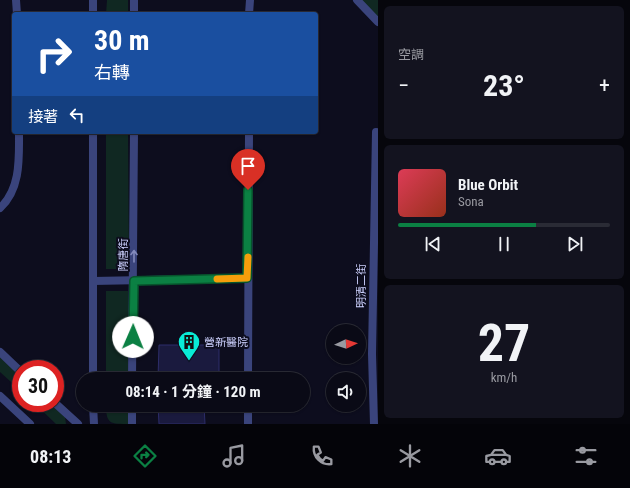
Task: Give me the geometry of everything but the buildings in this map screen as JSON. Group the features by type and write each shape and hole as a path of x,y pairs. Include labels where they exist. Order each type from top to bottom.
{"street":[{"path":"16,0 17,12"},
{"path":"93,0 93,12"},
{"path":"134,0 134,12"},
{"path":"250,0 250,12"},
{"path":"357,0 378,22"},
{"name":"明清二街","path":"374,424 372,354 376,132"},
{"path":"0,208 16,184 20,159 19,134"},
{"path":"93,134 93,372"},
{"name":"隋唐街","path":"132,372 134,134"},
{"path":"248,372 247,278 249,134"},
{"path":"92,281 247,278"},
{"path":"0,352 12,363"},
{"path":"0,396 30,424"},
{"path":"64,411 78,424"},
{"path":"94,412 94,424"},
{"path":"132,412 132,424"},
{"path":"248,412 248,424"}],"green space":[{"path":"107,0 128,0 128,12 106,12"},
{"path":"357,0 378,0 378,22"},
{"path":"106,134 128,134 129,269 106,269"},
{"path":"106,291 128,291 128,372 106,372"},
{"path":"0,357 12,368 12,383 0,372"},
{"path":"43,412 60,412 65,417 66,424 56,424"},
{"path":"106,412 129,412 129,424 117,424 110,422"}],"slow traffic":[{"path":"217,279 247,278 248,257"}],"place":[{"name":"營新醫院","path":"189,362"}],"route":[{"path":"133,337 134,281 247,278 248,190"}]}
